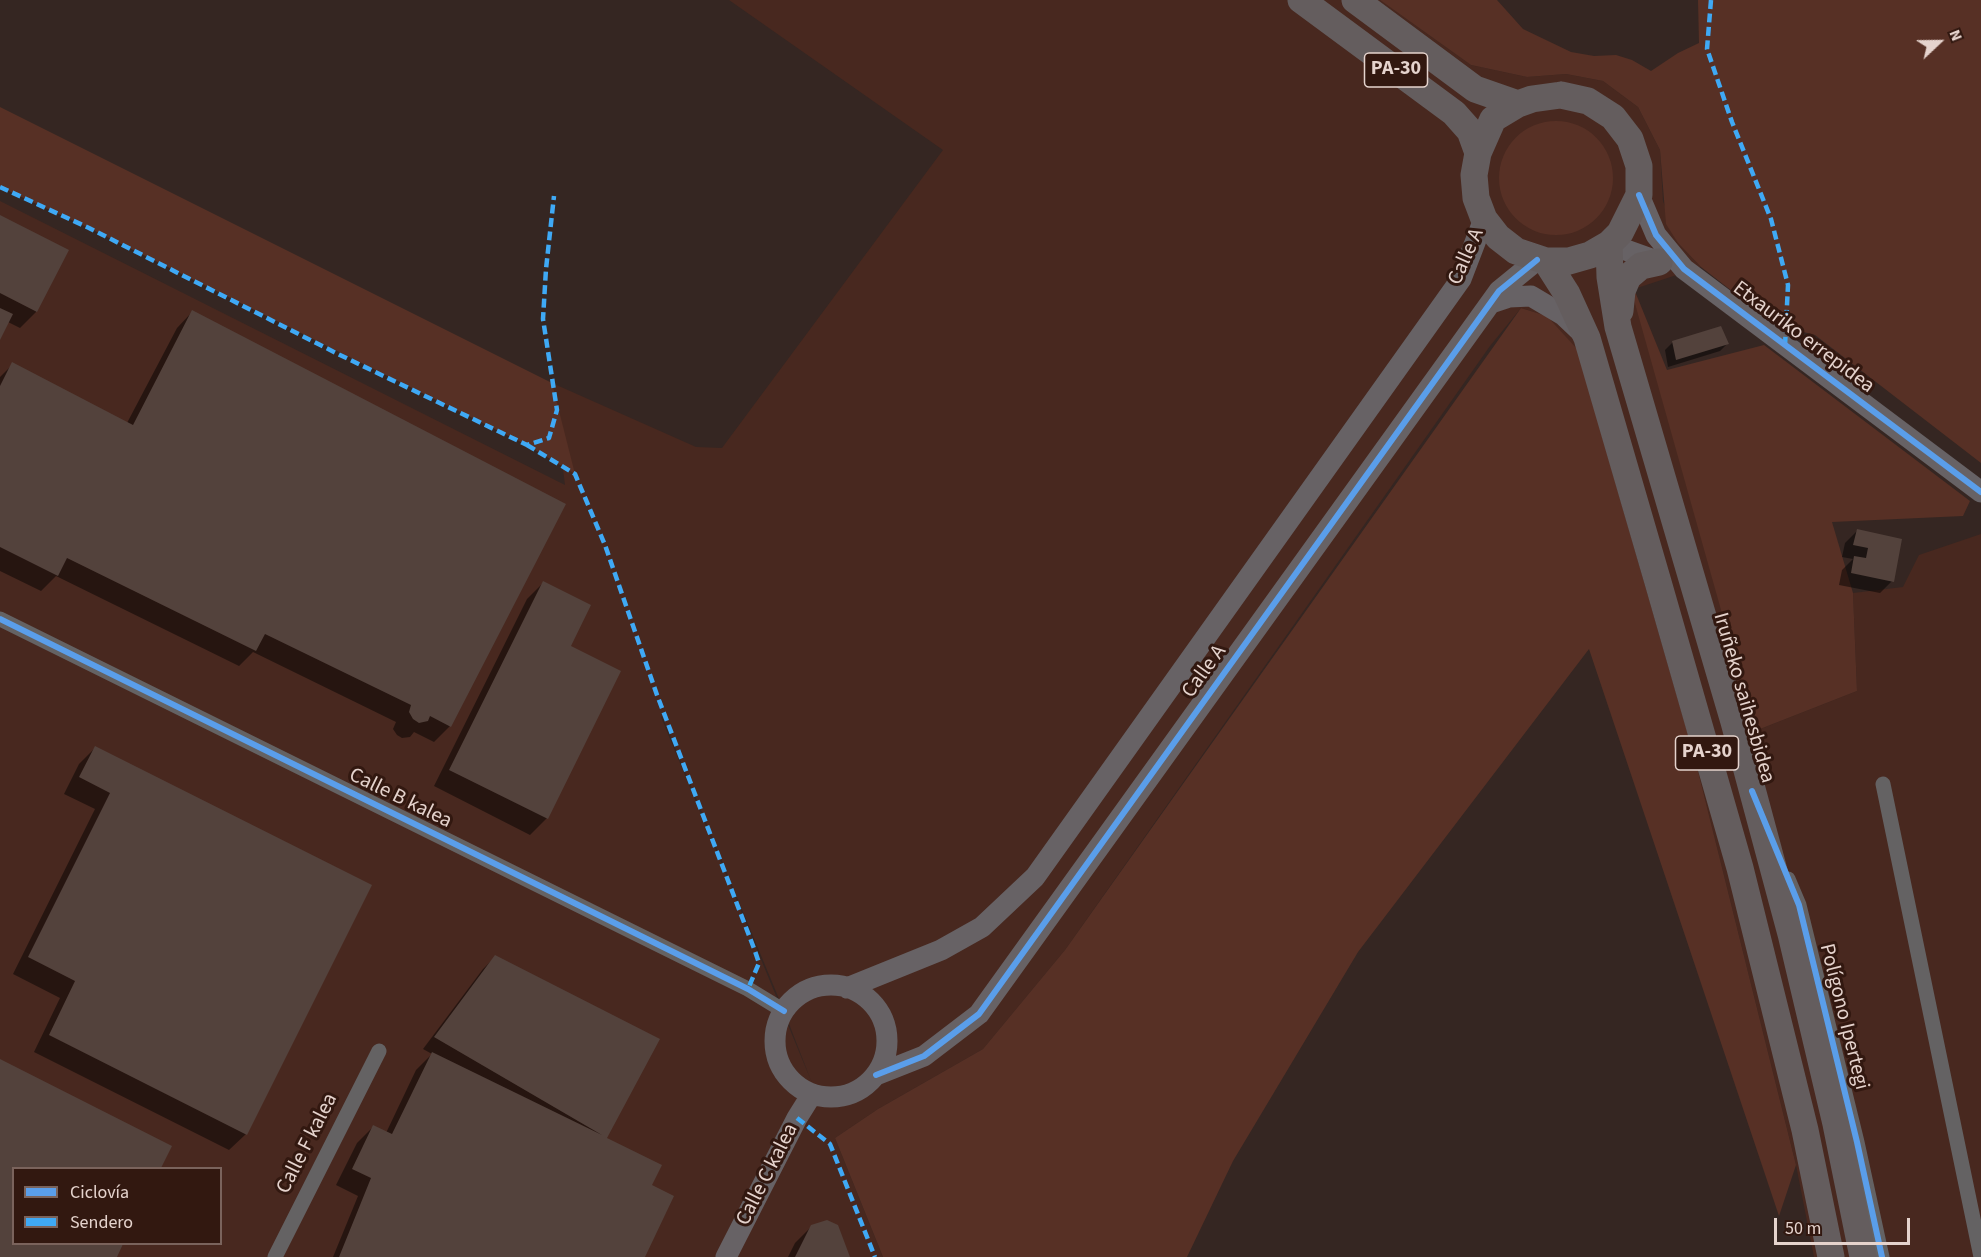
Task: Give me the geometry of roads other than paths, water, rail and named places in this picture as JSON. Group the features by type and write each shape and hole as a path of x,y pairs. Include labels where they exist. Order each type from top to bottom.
{"highway":[{"name":"PA-30","path":"1300,0 1454,113 1470,131 1478,153"},
{"name":"PA-30","path":"1355,0 1475,89 1518,104"},
{"path":"1561,95 1588,101 1613,117 1630,139 1639,166 1639,195 1620,233 1609,244 1590,255 1569,261 1542,260 1516,251 1498,237 1484,219 1476,198 1474,175 1478,153 1493,119 1518,104 1532,99 1561,95"},
{"name":"Iruñeko saihesbidea","path":"1609,244 1610,277 1618,327 1734,723 1794,945 1836,1124 1863,1257"},
{"name":"PA-30","path":"1542,260 1567,294 1587,338 1740,868 1805,1130 1831,1257"},
{"name":"Iruñeko saihesbidea","path":"1618,327 1622,291 1628,277 1641,267 1671,266"}],"street":[{"name":"Etxauriko errepidea","path":"1639,195 1671,266"},
{"name":"Calle A","path":"847,988 941,950 982,927 1035,877 1461,279 1484,219"},
{"name":"Etxauriko errepidea","path":"1609,244 1671,266 1981,492"},
{"name":"Calle A","path":"876,1075 924,1056 979,1014 1491,303 1500,291 1542,260"},
{"name":"Calle A","path":"1491,303 1509,297 1531,296 1563,315 1587,338"},
{"name":"Calle B kalea","path":"0,619 748,989 784,1011"},
{"path":"1883,784 1981,1257"},
{"name":"Polígono Ipertegi","path":"1752,791 1798,905 1857,1142 1882,1257"},
{"path":"833,985 847,988 861,994 873,1004 884,1024 887,1046 884,1061 868,1084 847,1095 835,1097 812,1094 788,1078 776,1052 777,1030 784,1011 800,995 819,986 833,985"},
{"name":"Calle F kalea","path":"275,1257 379,1051"},
{"name":"Calle C kalea","path":"726,1257 797,1118 812,1094"}]}
